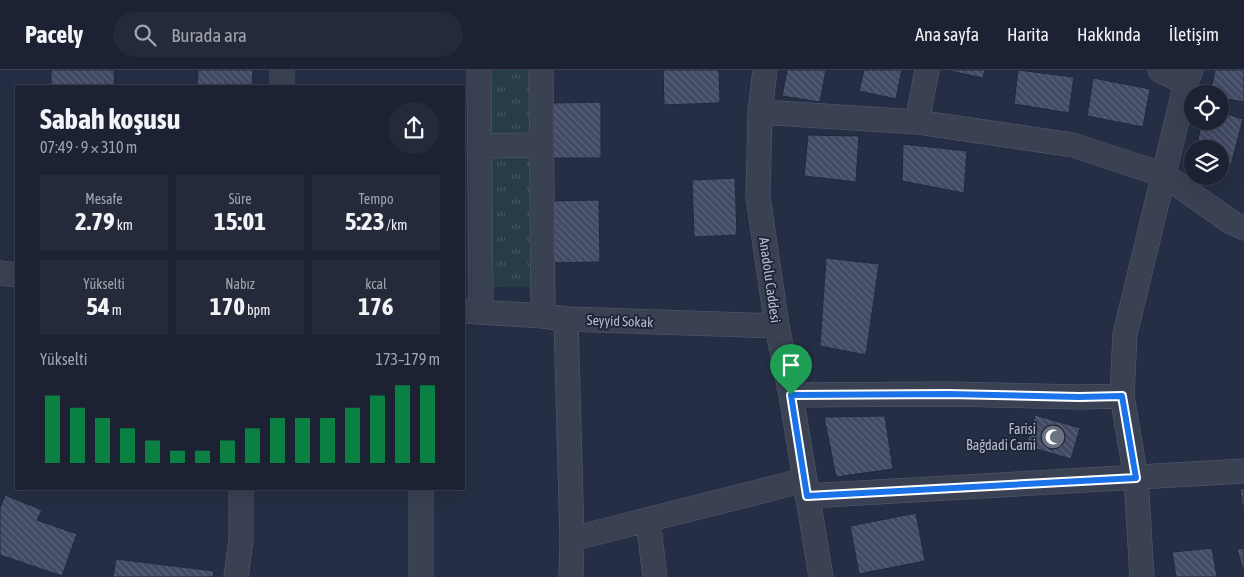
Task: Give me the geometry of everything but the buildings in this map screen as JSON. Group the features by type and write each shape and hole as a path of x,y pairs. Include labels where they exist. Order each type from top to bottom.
{"street":[{"path":"282,70 282,85"},
{"path":"472,312 479,146 478,70"},
{"path":"541,70 543,316"},
{"name":"Anadolu Caddesi","path":"765,70 760,112 758,197 777,326 791,395 821,577"},
{"path":"917,122 927,70"},
{"path":"1142,577 1136,478 1122,396 1125,334 1188,77 1160,70"},
{"path":"760,112 917,122 1073,145 1164,175 1231,222 1244,228"},
{"path":"479,146 541,145"},
{"path":"0,273 15,275"},
{"name":"Seyyid Sokak","path":"472,312 566,319 777,326"},
{"path":"566,319 572,538 570,577"},
{"path":"791,395 1122,396"},
{"path":"572,538 648,520 806,488 1136,478 1244,471"},
{"path":"236,577 241,540 241,490"},
{"path":"420,490 421,577"},
{"path":"648,520 655,577"}],"green space":[{"path":"485,70 532,70 533,287 489,287"}],"place":[{"name":"Farisi Bağdadi Cami","path":"1053,437"}],"route":[{"path":"791,395 1122,396 1136,478 807,496 791,395"}]}
